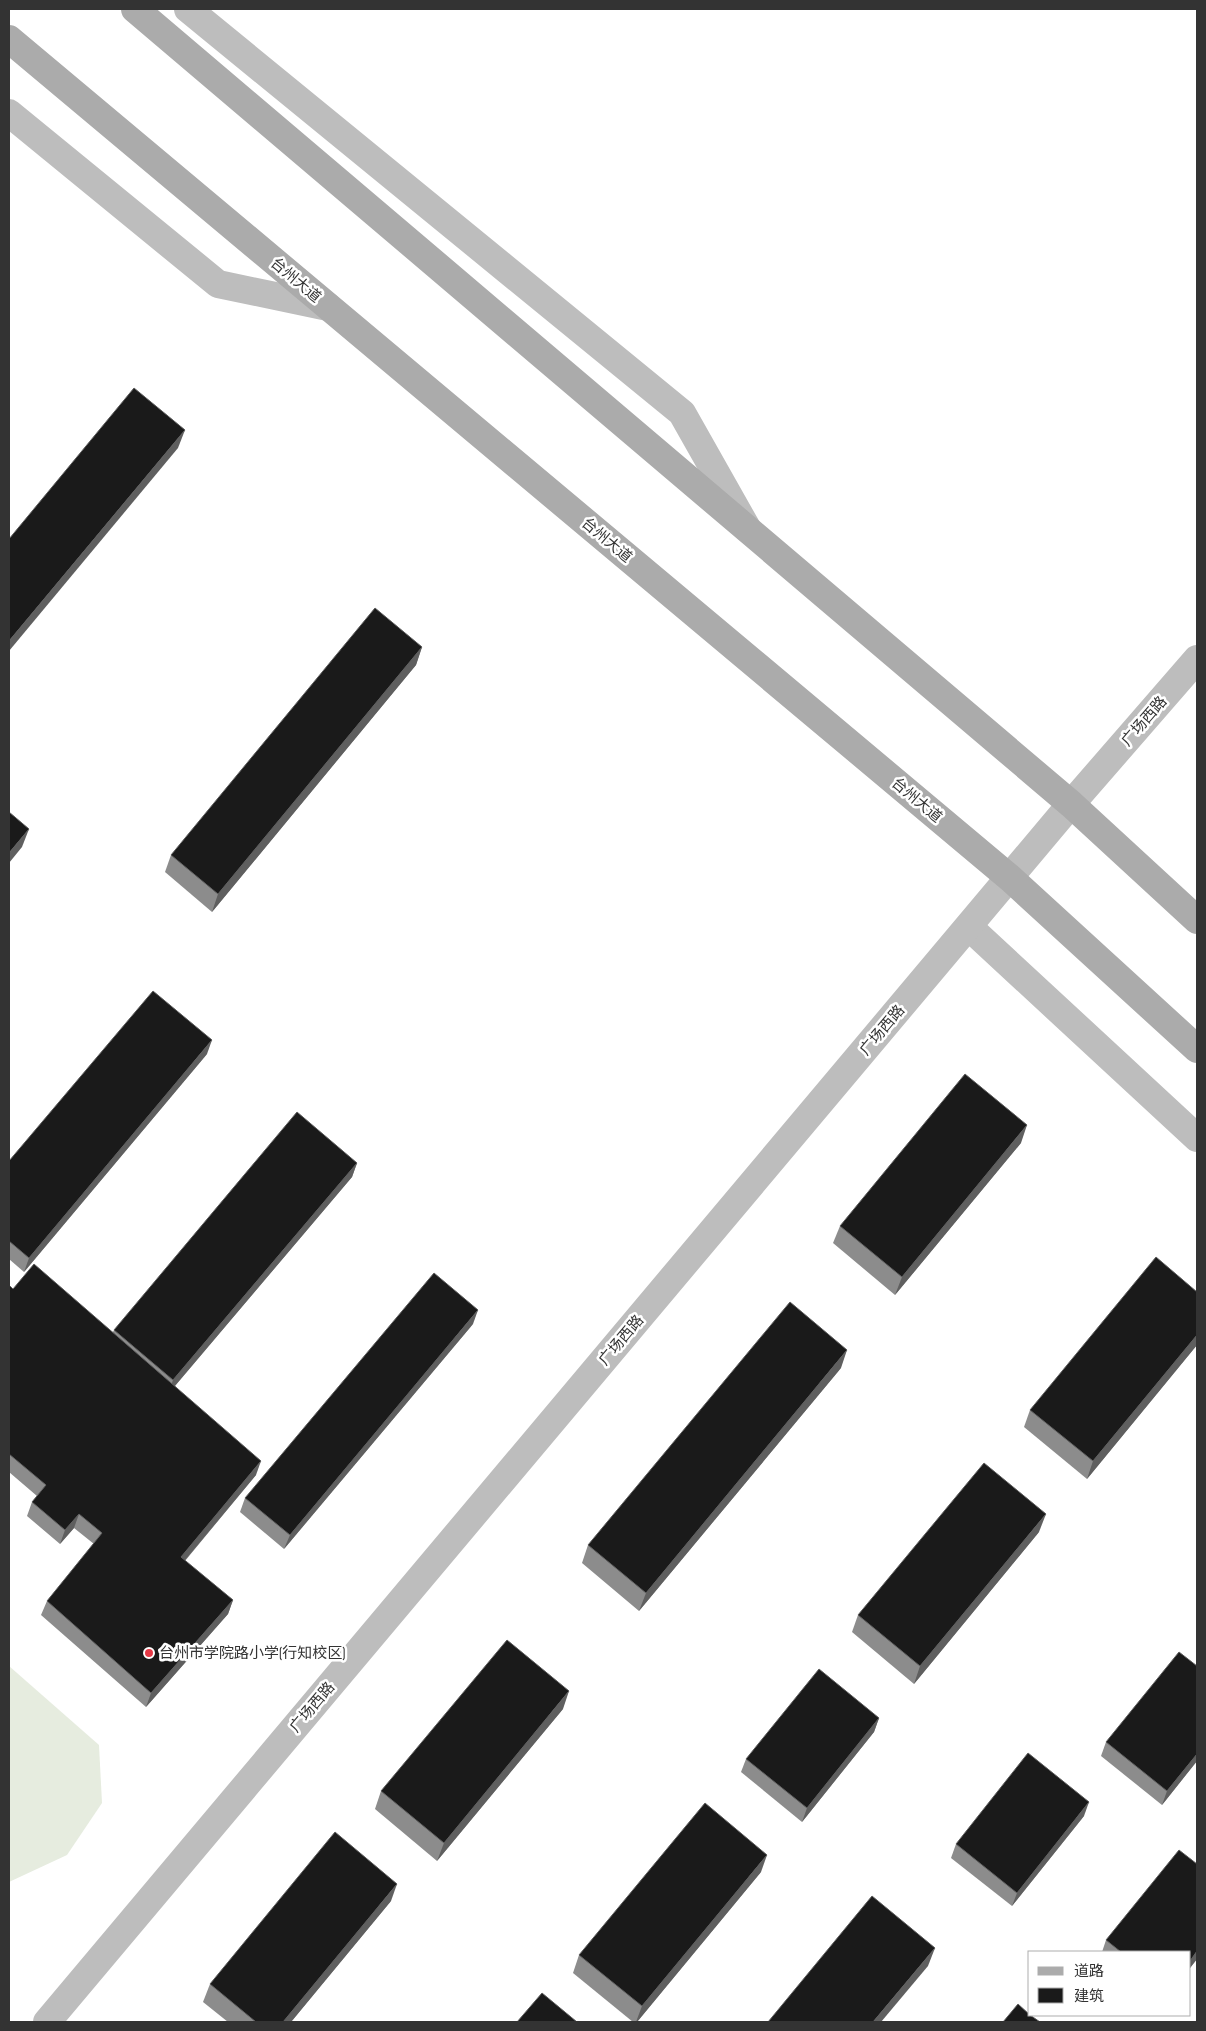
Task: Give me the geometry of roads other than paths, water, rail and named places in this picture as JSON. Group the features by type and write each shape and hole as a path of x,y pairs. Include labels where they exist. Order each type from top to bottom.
{"main road":[{"path":"136,9 1072,804 1197,920"},
{"path":"188,9 682,413 748,529"},
{"name":"台州大道","path":"9,39 1010,878 1197,1050"},
{"path":"9,113 218,284 328,307"},
{"name":"广场西路","path":"47,2022 1072,804 1197,659"},
{"path":"969,927 1197,1138"}],"place":[{"name":"台州市学院路小学(行知校区)","path":"149,1653"}]}
